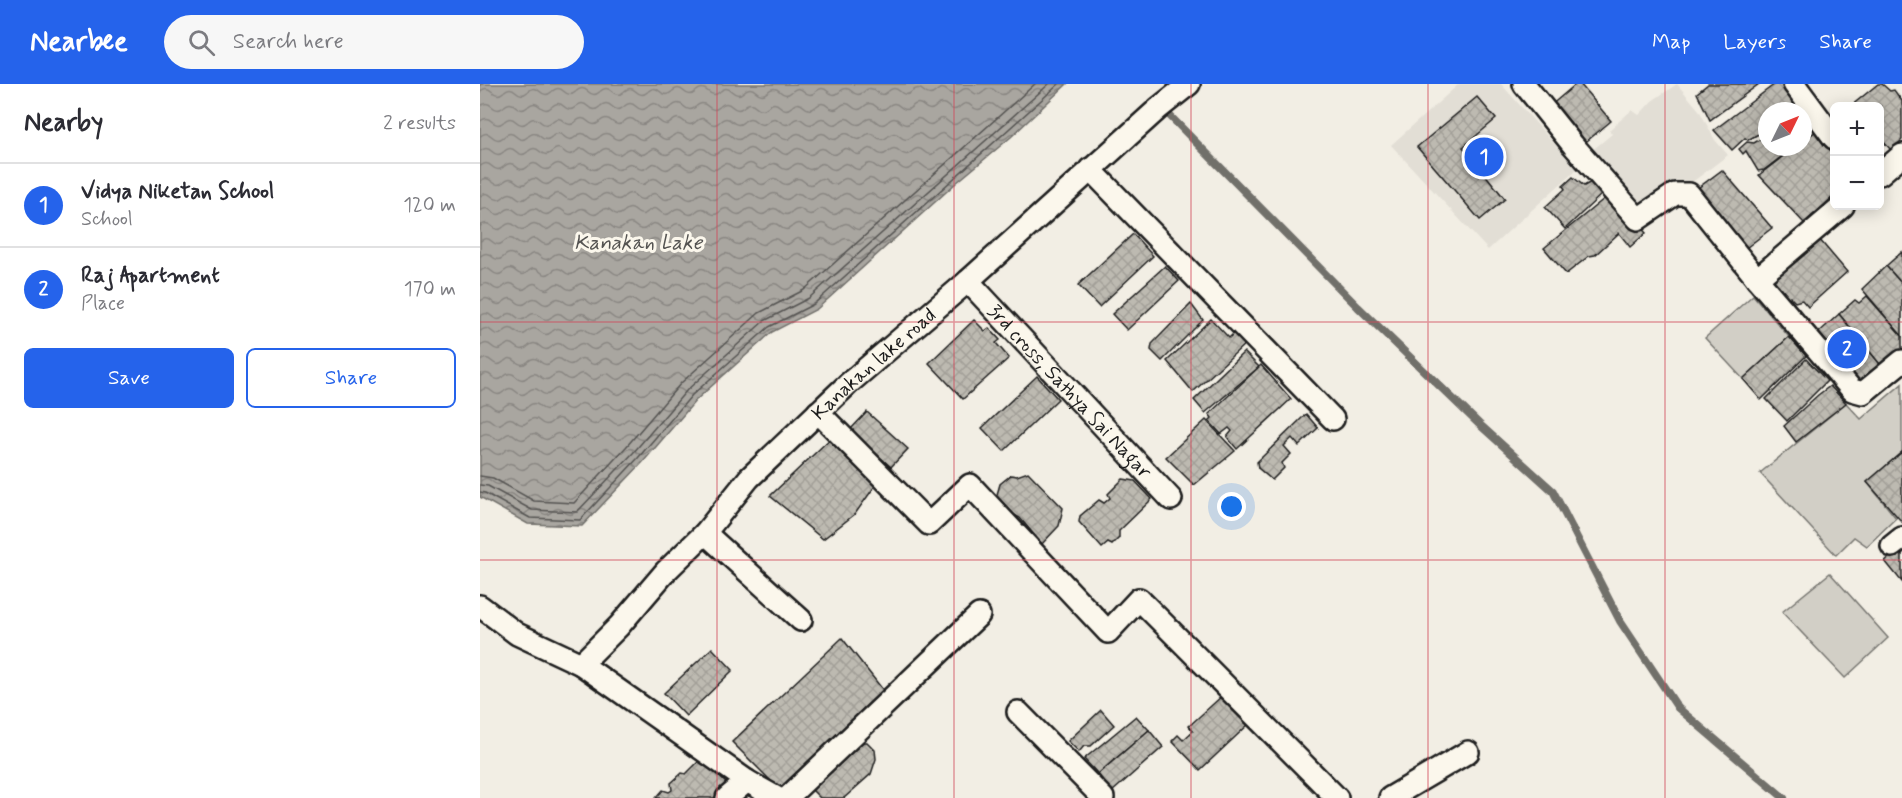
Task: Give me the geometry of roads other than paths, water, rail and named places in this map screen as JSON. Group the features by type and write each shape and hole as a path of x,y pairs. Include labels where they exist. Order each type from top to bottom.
{"street":[{"name":"Kanakan lake road","path":"581,664 619,626 666,571 705,533 749,478 818,412 968,281 1090,169 1189,84"},
{"path":"1524,84 1573,145 1638,219 1675,194 1689,194 1757,279 1852,390 1863,393 1902,361"},
{"path":"1794,84 1830,133"},
{"path":"1884,171 1902,155"},
{"path":"1090,169 1333,419"},
{"path":"1757,279 1838,210"},
{"name":"3rd cross, Sathya Sai Nagar","path":"968,281 1171,500"},
{"path":"818,412 929,524 970,485 1108,632 1139,599 1337,798"},
{"path":"705,533 801,620"},
{"path":"480,606 517,633 581,664 747,781 777,798"},
{"path":"787,798 979,615"},
{"path":"1018,712 1103,798"},
{"path":"1390,798 1468,752"},
{"path":"727,798 747,781"}],"water":[{"name":"Kanakan Lake","path":"480,84 1067,84 1011,137 956,183 817,309 772,332 696,400 643,462 582,526 528,524 480,497"}],"waterway":[{"path":"1170,116 1358,307 1479,424 1553,491 1620,621 1678,708 1784,798"}],"place":[{"name":"Vidya Niketan School","path":"1484,157"},
{"name":"Raj Apartment","path":"1847,349"}]}
